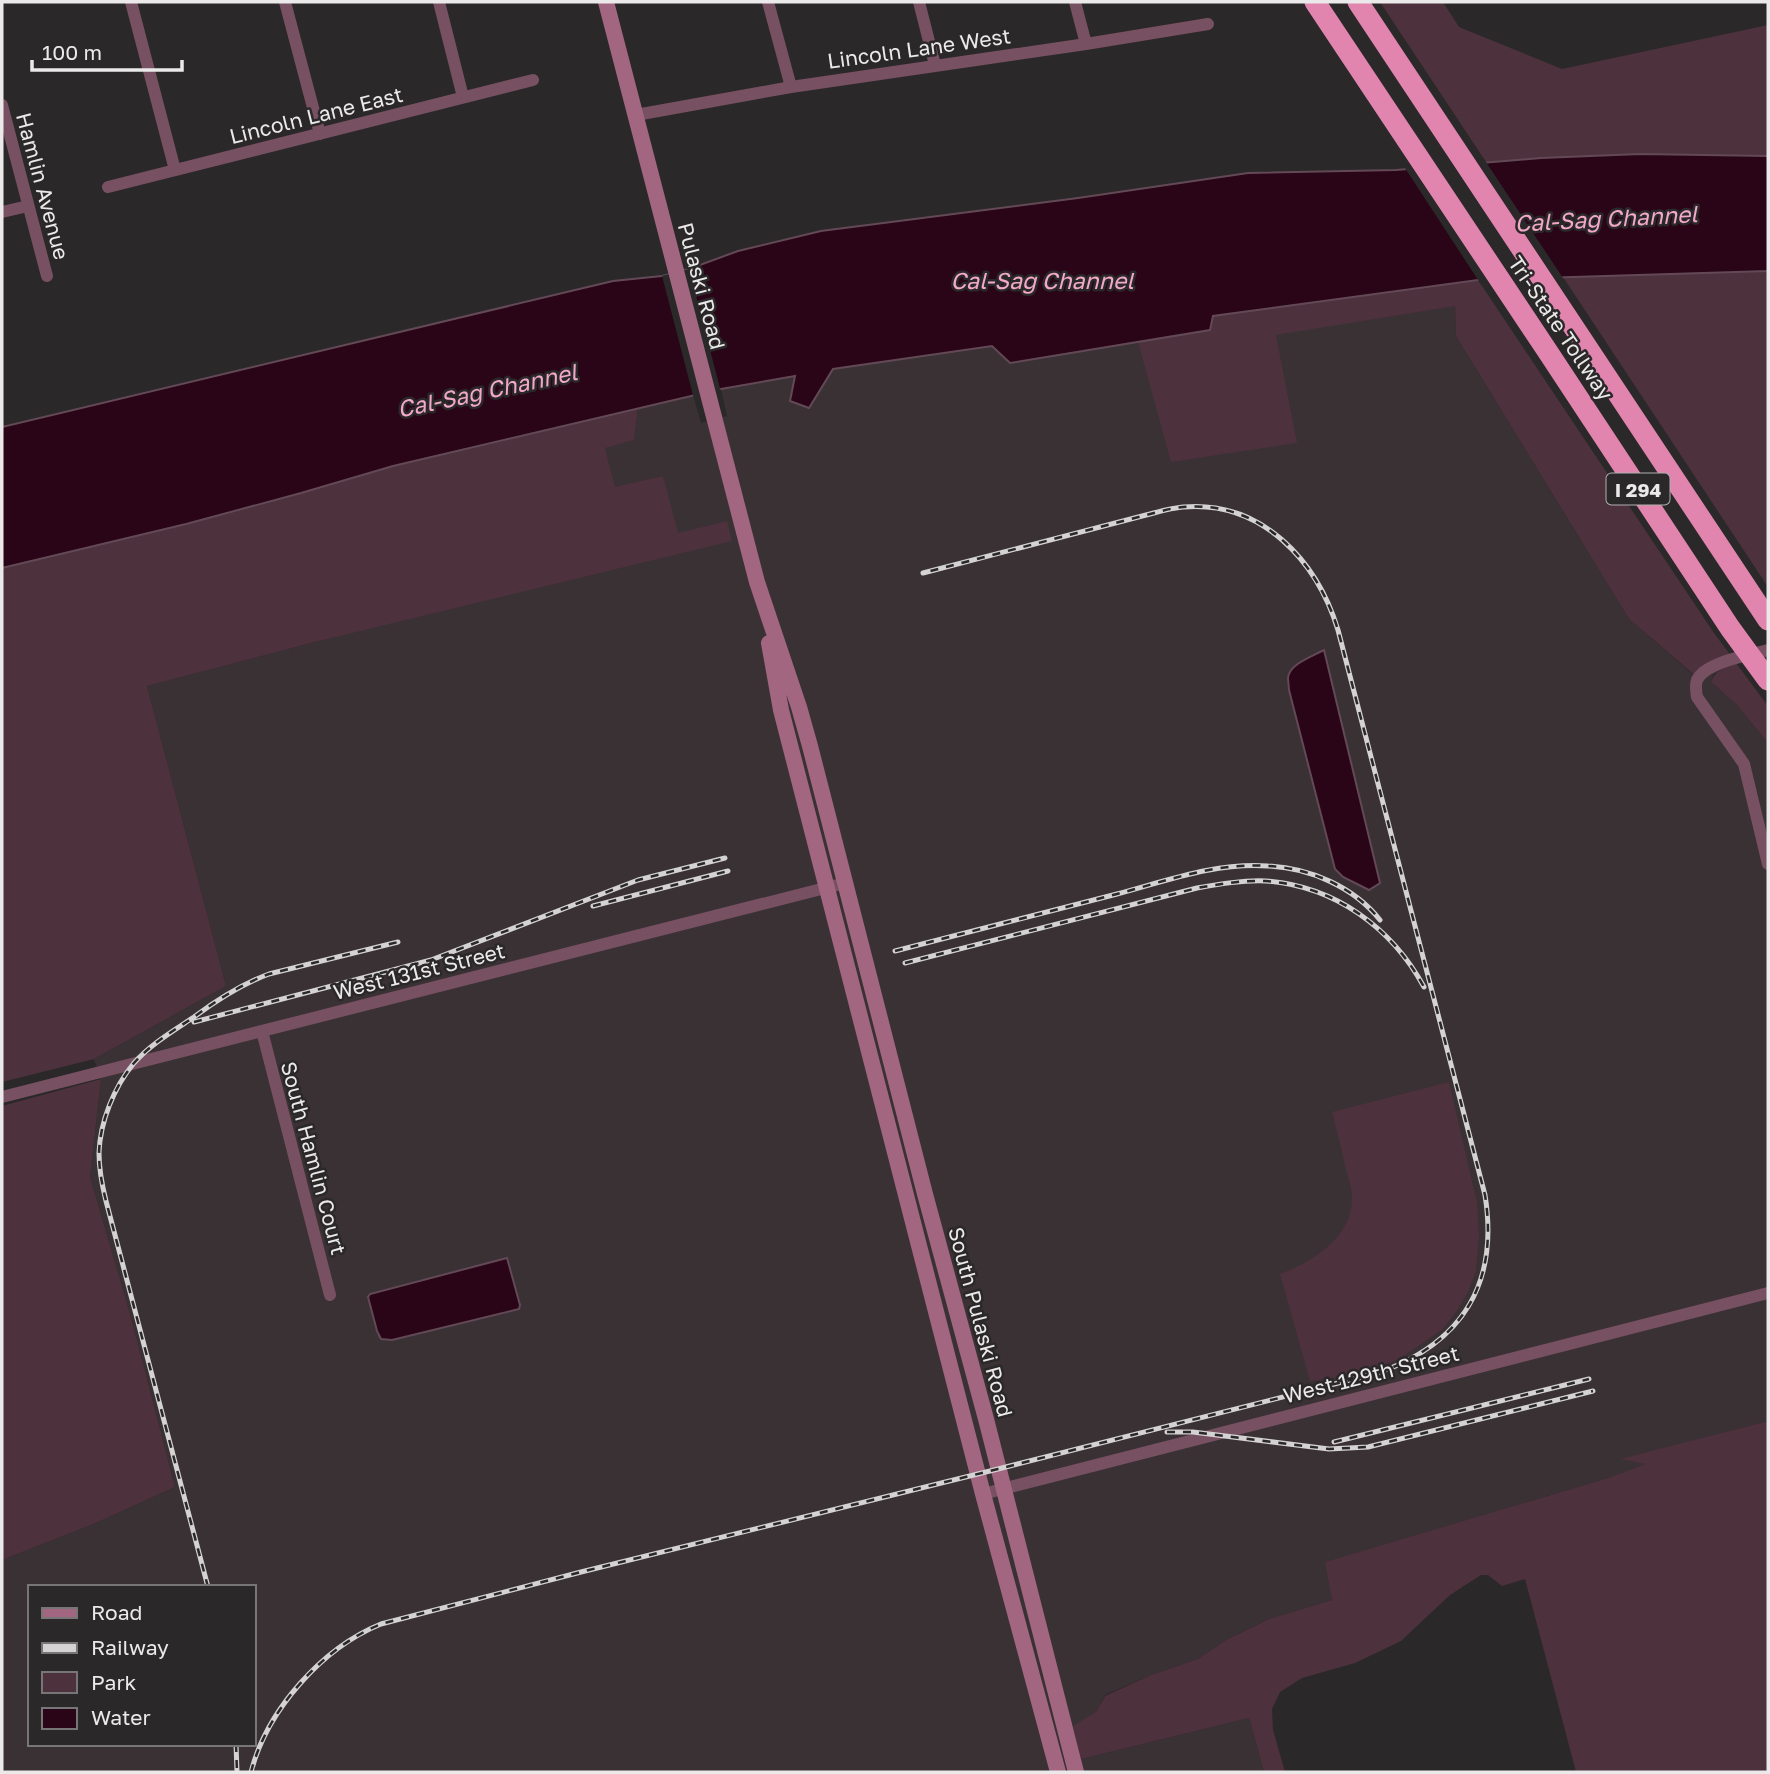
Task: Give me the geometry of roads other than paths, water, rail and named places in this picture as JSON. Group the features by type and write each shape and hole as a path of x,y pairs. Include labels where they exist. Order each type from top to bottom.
{"highway":[{"name":"Tri-State Tollway","path":"1315,2 1730,628 1768,680"},
{"name":"Tri-State Tollway","path":"1358,2 1768,619"}],"main road":[{"name":"Pulaski Road","path":"606,2 757,582 781,710 827,887"},
{"name":"Pulaski Road","path":"757,582 799,707 845,883"},
{"name":"South Pulaski Road","path":"845,883 1076,1772"},
{"name":"South Pulaski Road","path":"827,887 983,1494 1058,1772"}],"street":[{"path":"131,2 175,170"},
{"path":"285,2 320,134"},
{"path":"439,2 463,97"},
{"path":"768,2 791,87"},
{"path":"919,2 935,65"},
{"path":"1075,2 1086,44"},
{"name":"Lincoln Lane West","path":"636,115 791,87 1208,24"},
{"name":"Lincoln Lane East","path":"108,187 533,80"},
{"name":"Hamlin Avenue","path":"2,106 47,276"},
{"path":"2,212 28,206"},
{"path":"1768,650 1710,666 1698,678 1696,687 1697,697 1744,764 1768,863"},
{"name":"West 131st Street","path":"2,1097 845,883"},
{"name":"South Hamlin Court","path":"262,1031 330,1295"},
{"name":"West 129th Street","path":"983,1494 1768,1293"}],"water":[{"name":"Cal-Sag Channel","path":"1640,154 1768,156 1768,271 1478,280 1213,316 1210,330 1010,363 992,346 833,369 809,408 790,401 795,376 721,389 393,466 186,524 2,568 2,427 613,281 662,276 738,251 821,231 1248,173 1396,170 1541,158"},
{"path":"1324,650 1380,883 1369,890 1343,877 1335,869 1289,690 1288,678 1292,669"},
{"path":"507,1258 519,1309 392,1340 381,1339 368,1297 370,1294"}],"railway":[{"path":"251,1772 270,1726 300,1684 338,1649 381,1624 1378,1373 1433,1345 1453,1327 1469,1306 1480,1282 1486,1256 1488,1227 1485,1195 1338,630 1329,605 1301,559 1282,540 1261,525 1238,514 1211,507 1183,507 923,573"},
{"path":"194,1022 431,960 638,880 725,858"},
{"path":"895,951 1192,874 1230,867 1268,866 1315,875 1344,889 1380,920"},
{"path":"593,906 728,871"},
{"path":"905,963 1197,888 1266,881 1315,891 1359,914 1396,946 1424,987"},
{"path":"207,1585 103,1189 99,1153 105,1117 120,1083 141,1056 162,1038 230,993 269,974 398,942"},
{"path":"1334,1442 1589,1379"},
{"path":"1167,1432 1193,1432 1329,1449 1368,1447 1593,1391"},
{"path":"236,1746 237,1772"}]}
